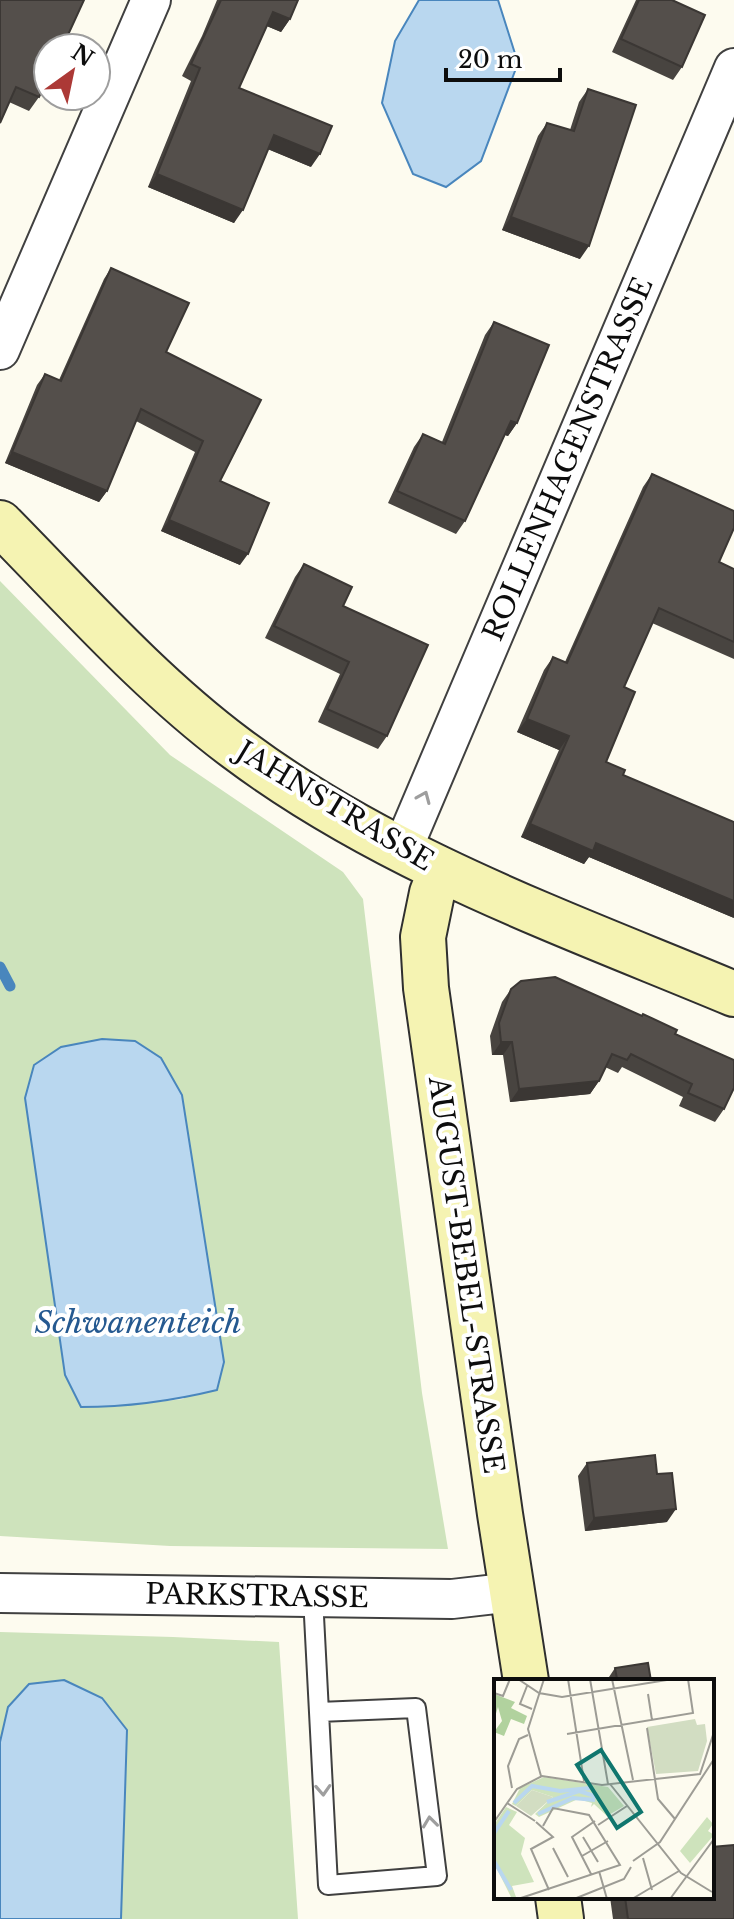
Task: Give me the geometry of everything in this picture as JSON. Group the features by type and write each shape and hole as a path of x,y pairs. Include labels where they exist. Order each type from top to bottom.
{"main road":[{"name":"JAHNSTRASSE","path":"0,523 160,684 193,714 280,780 343,818 441,870 734,994"},
{"name":"AUGUST-BEBEL-STRASSE","path":"441,870 432,893 423,937 426,988 526,1679"},
{"path":"558,1899 561,1919"}],"street":[{"path":"0,350 151,0"},
{"name":"ROLLENHAGENSTRASSE","path":"402,850 734,68"},
{"name":"PARKSTRASSE","path":"0,1593 452,1599 513,1592"}],"lane":[{"path":"313,1597 328,1885 437,1876 416,1708 319,1712"}],"green space":[{"path":"0,581 170,755 343,872 363,899 422,1393 448,1549 170,1546 0,1536","holes":["161,1058 182,1095 224,1362 183,1399 81,1407 65,1375"]},
{"path":"0,1632 279,1642 298,1919 121,1919 127,1730 8,1707 0,1742"}],"water":[{"path":"419,0 498,0 518,63 481,161 446,187 413,174 382,103 395,41"},
{"name":"Schwanenteich","path":"102,1039 135,1041 161,1058 182,1095 224,1362 217,1390 149,1403 81,1407 65,1375 25,1098 34,1065 61,1047"},
{"path":"64,1680 102,1698 127,1730 121,1919 0,1919 0,1742 8,1707 29,1684"}],"building":[{"path":"0,0 84,0 69,32 32,32 32,94 16,87 0,123"},
{"path":"221,0 298,0 290,19 273,12 239,88 332,126 320,154 274,135 243,210 157,174 200,68 191,64"},
{"path":"639,0 672,0 705,15 682,67 621,39"},
{"path":"588,89 636,105 589,246 511,217 547,123 574,131"},
{"path":"111,268 189,303 166,352 261,400 220,481 269,503 248,554 169,520 203,441 141,409 107,491 12,452 45,374 61,381"},
{"path":"494,322 549,345 517,423 511,421 465,521 397,491 423,434 445,444"},
{"path":"652,474 734,511 734,528 719,562 734,569 734,642 659,608 624,687 635,692 606,762 625,770 623,775 734,822 734,901 596,843 593,851 530,824 569,736 527,719 553,657 567,663"},
{"path":"304,564 352,587 343,606 428,645 387,736 327,709 349,662 274,626"},
{"path":"555,977 643,1014 677,1030 675,1034 734,1060 734,1088 724,1109 688,1093 692,1084 631,1054 627,1060 612,1054 599,1081 519,1089 512,1042 501,1042 499,1023 511,989 521,981"},
{"path":"655,1455 657,1474 672,1473 676,1509 594,1518 587,1463"},
{"path":"648,1663 651,1679 617,1679 615,1668"},
{"path":"734,1845 734,1919 628,1919 625,1899 714,1899 714,1847"}],"waterway":[{"path":"0,967 10,986"}]}
